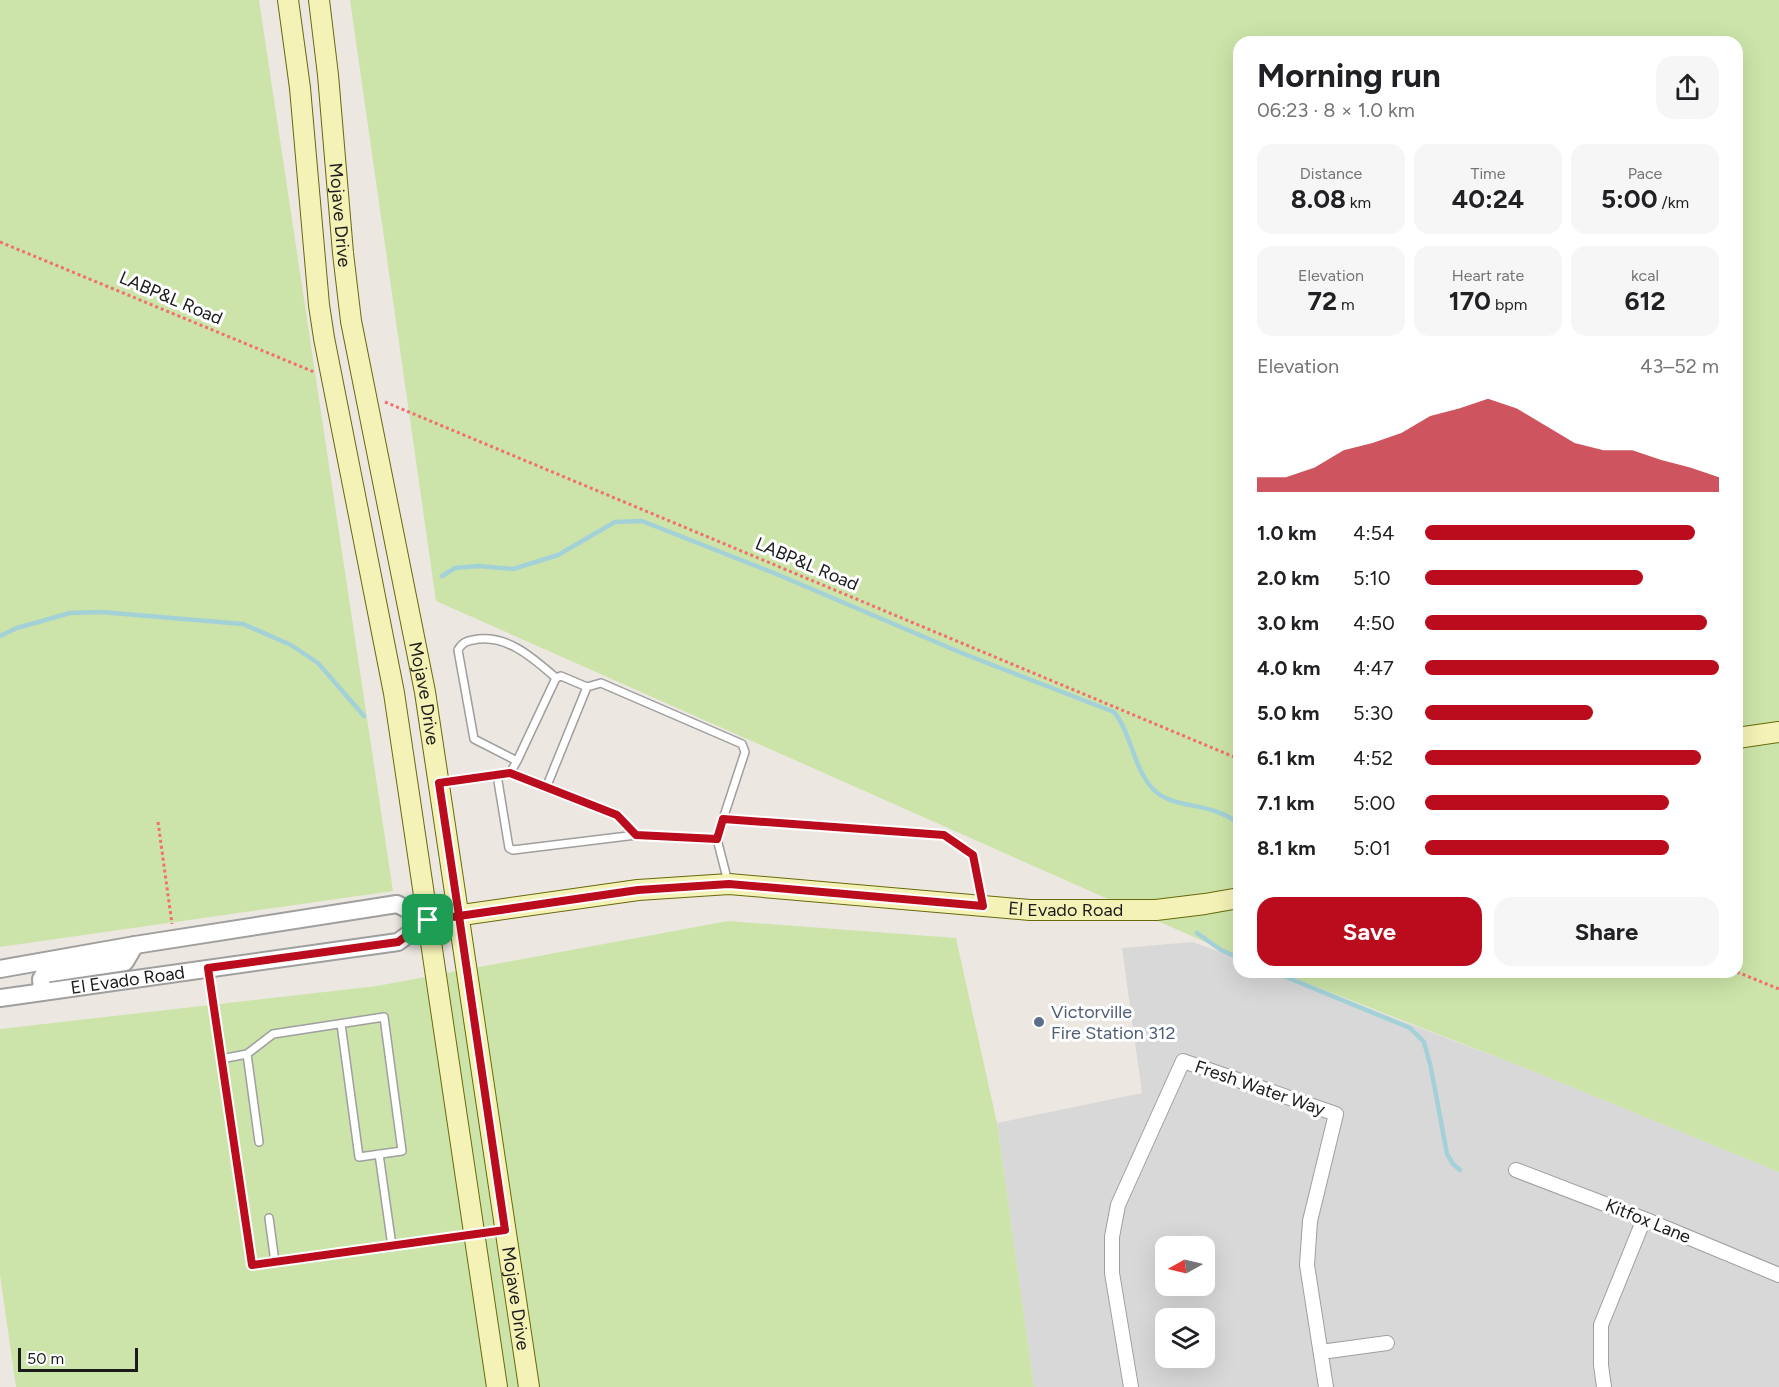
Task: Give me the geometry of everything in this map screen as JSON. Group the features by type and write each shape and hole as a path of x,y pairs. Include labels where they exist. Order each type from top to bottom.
{"main road":[{"name":"Mojave Drive","path":"288,0 300,88 319,305 331,379 394,693 444,918 505,1230 529,1387"},
{"name":"Mojave Drive","path":"319,0 349,310 364,394 426,692 439,783 444,918 474,1234 497,1387"},
{"path":"1743,737 1779,732"},
{"name":"El Evado Road","path":"444,918 638,890 729,884 1030,910 1156,910 1233,899"},
{"path":"474,1234 505,1230"}],"street":[{"name":"El Evado Road","path":"0,969 135,945 397,904 444,918"},
{"name":"El Evado Road","path":"0,998 398,942 444,918"},
{"path":"42,992 40,980 44,974 125,962 135,945"},
{"name":"Fresh Water Way","path":"1131,1387 1112,1273 1112,1237 1118,1205 1183,1061 1336,1114 1310,1221 1307,1265 1321,1352"},
{"name":"Kitfox Lane","path":"1516,1170 1644,1219 1779,1275"},
{"path":"1604,1387 1601,1365 1601,1325 1644,1219"},
{"path":"1326,1387 1321,1352 1387,1343"}],"lane":[{"path":"517,761 474,739 458,650 461,644 468,641 492,638 530,655 556,678"},
{"path":"510,773 556,678 561,676 587,687 601,683 742,744 745,753 717,839 729,884"},
{"path":"546,788 587,687"},
{"path":"439,783 510,773 617,815 636,835"},
{"path":"497,775 509,848 513,850 636,835 717,839"},
{"path":"723,819 944,835 973,855 983,906"},
{"path":"208,968 252,1265 474,1234"},
{"path":"221,1059 247,1054 273,1034 384,1017 402,1150 359,1157 359,1126 340,1024"},
{"path":"247,1054 259,1142"},
{"path":"382,1074 392,1072"},
{"path":"385,1098 395,1097"},
{"path":"388,1122 398,1120"},
{"path":"380,1154 392,1246"},
{"path":"269,1218 275,1262"}],"path":[{"name":"LABP&L Road","path":"0,242 331,379"},
{"name":"LABP&L Road","path":"364,394 1233,756"},
{"path":"158,822 174,939"},
{"path":"1743,974 1779,989"}],"shaded area":[{"path":"1193,942 1233,957 1233,978 1289,978 1528,1069 1779,1172 1779,1387 1034,1387 997,1123 1142,1093 1122,948"}],"green space":[{"path":"0,0 259,0 393,891 0,947"},
{"path":"350,0 1779,0 1779,1172 1528,1069 1293,978 1743,978 1743,36 1233,36 1233,954 436,601"},
{"path":"728,921 956,938 997,1123 1034,1387 16,1387 0,1275 0,1029 377,986"}],"waterway":[{"path":"442,576 455,568 479,566 513,569 558,555 615,522 642,521 774,573 964,654 1114,712 1125,731 1141,772 1154,790 1172,801 1206,808 1233,820"},
{"path":"0,636 17,628 70,613 101,612 243,624 291,645 318,663 364,716"},
{"path":"1197,933 1233,955"},
{"path":"1289,978 1410,1028 1424,1042 1447,1154 1460,1170"}],"place":[{"name":"Victorville Fire Station 312","path":"1039,1022"}],"route":[{"path":"428,920 398,942 208,968 252,1265 505,1230 459,916 638,890 729,884 983,906 973,855 944,835 723,819 717,839 636,835 617,815 510,773 439,783 459,916 428,920"}]}
